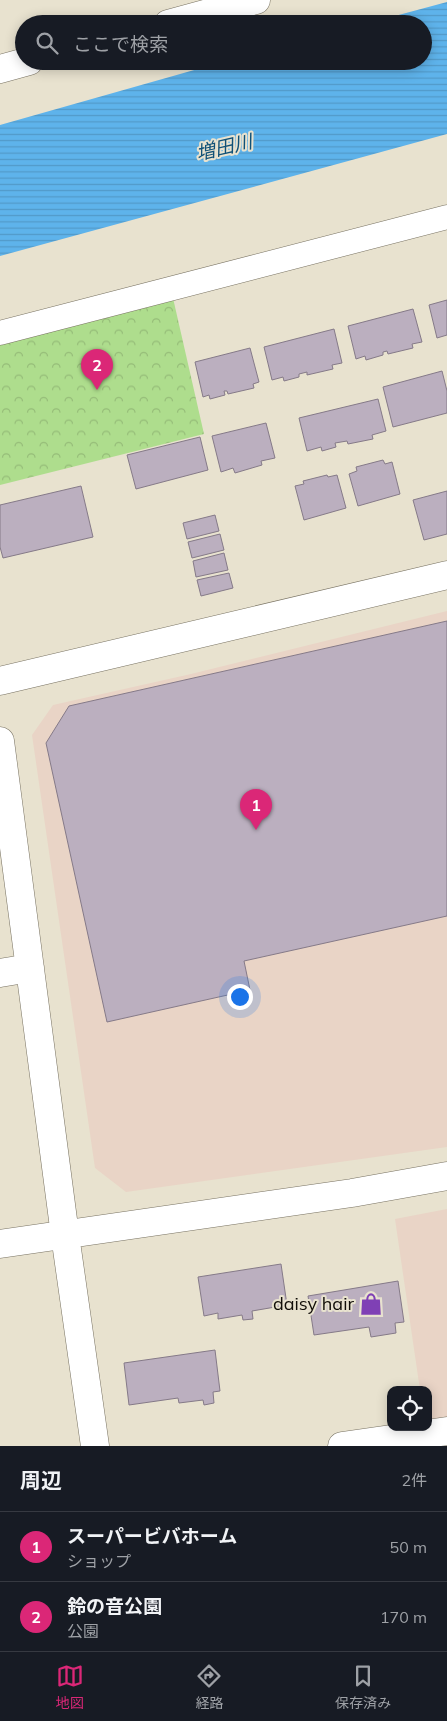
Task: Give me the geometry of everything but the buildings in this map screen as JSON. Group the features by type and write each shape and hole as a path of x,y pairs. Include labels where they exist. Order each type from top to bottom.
{"street":[{"path":"201,15 256,0"},
{"path":"0,69 15,65"},
{"path":"0,333 447,217"},
{"path":"0,682 447,575"},
{"path":"0,741 65,1235 95,1446"},
{"path":"0,973 30,968"},
{"path":"0,1244 352,1193 447,1176"},
{"path":"342,1446 447,1431"}],"shaded area":[{"path":"447,611 447,1147 126,1192 95,1168 32,735 53,705 191,674"},
{"path":"447,1209 447,1420 432,1423 432,1386 419,1386 395,1219"}],"green space":[{"path":"173,298 204,434 0,485 0,345"}],"water":[{"name":"増田川","path":"447,2 447,134 0,256 0,125 194,70 432,70 432,15 399,15"}],"place":[{"name":"鈴の音公園","path":"97,390"},
{"name":"スーパービバホーム","path":"256,830"},
{"name":"daisy hair","path":"371,1304"}]}
